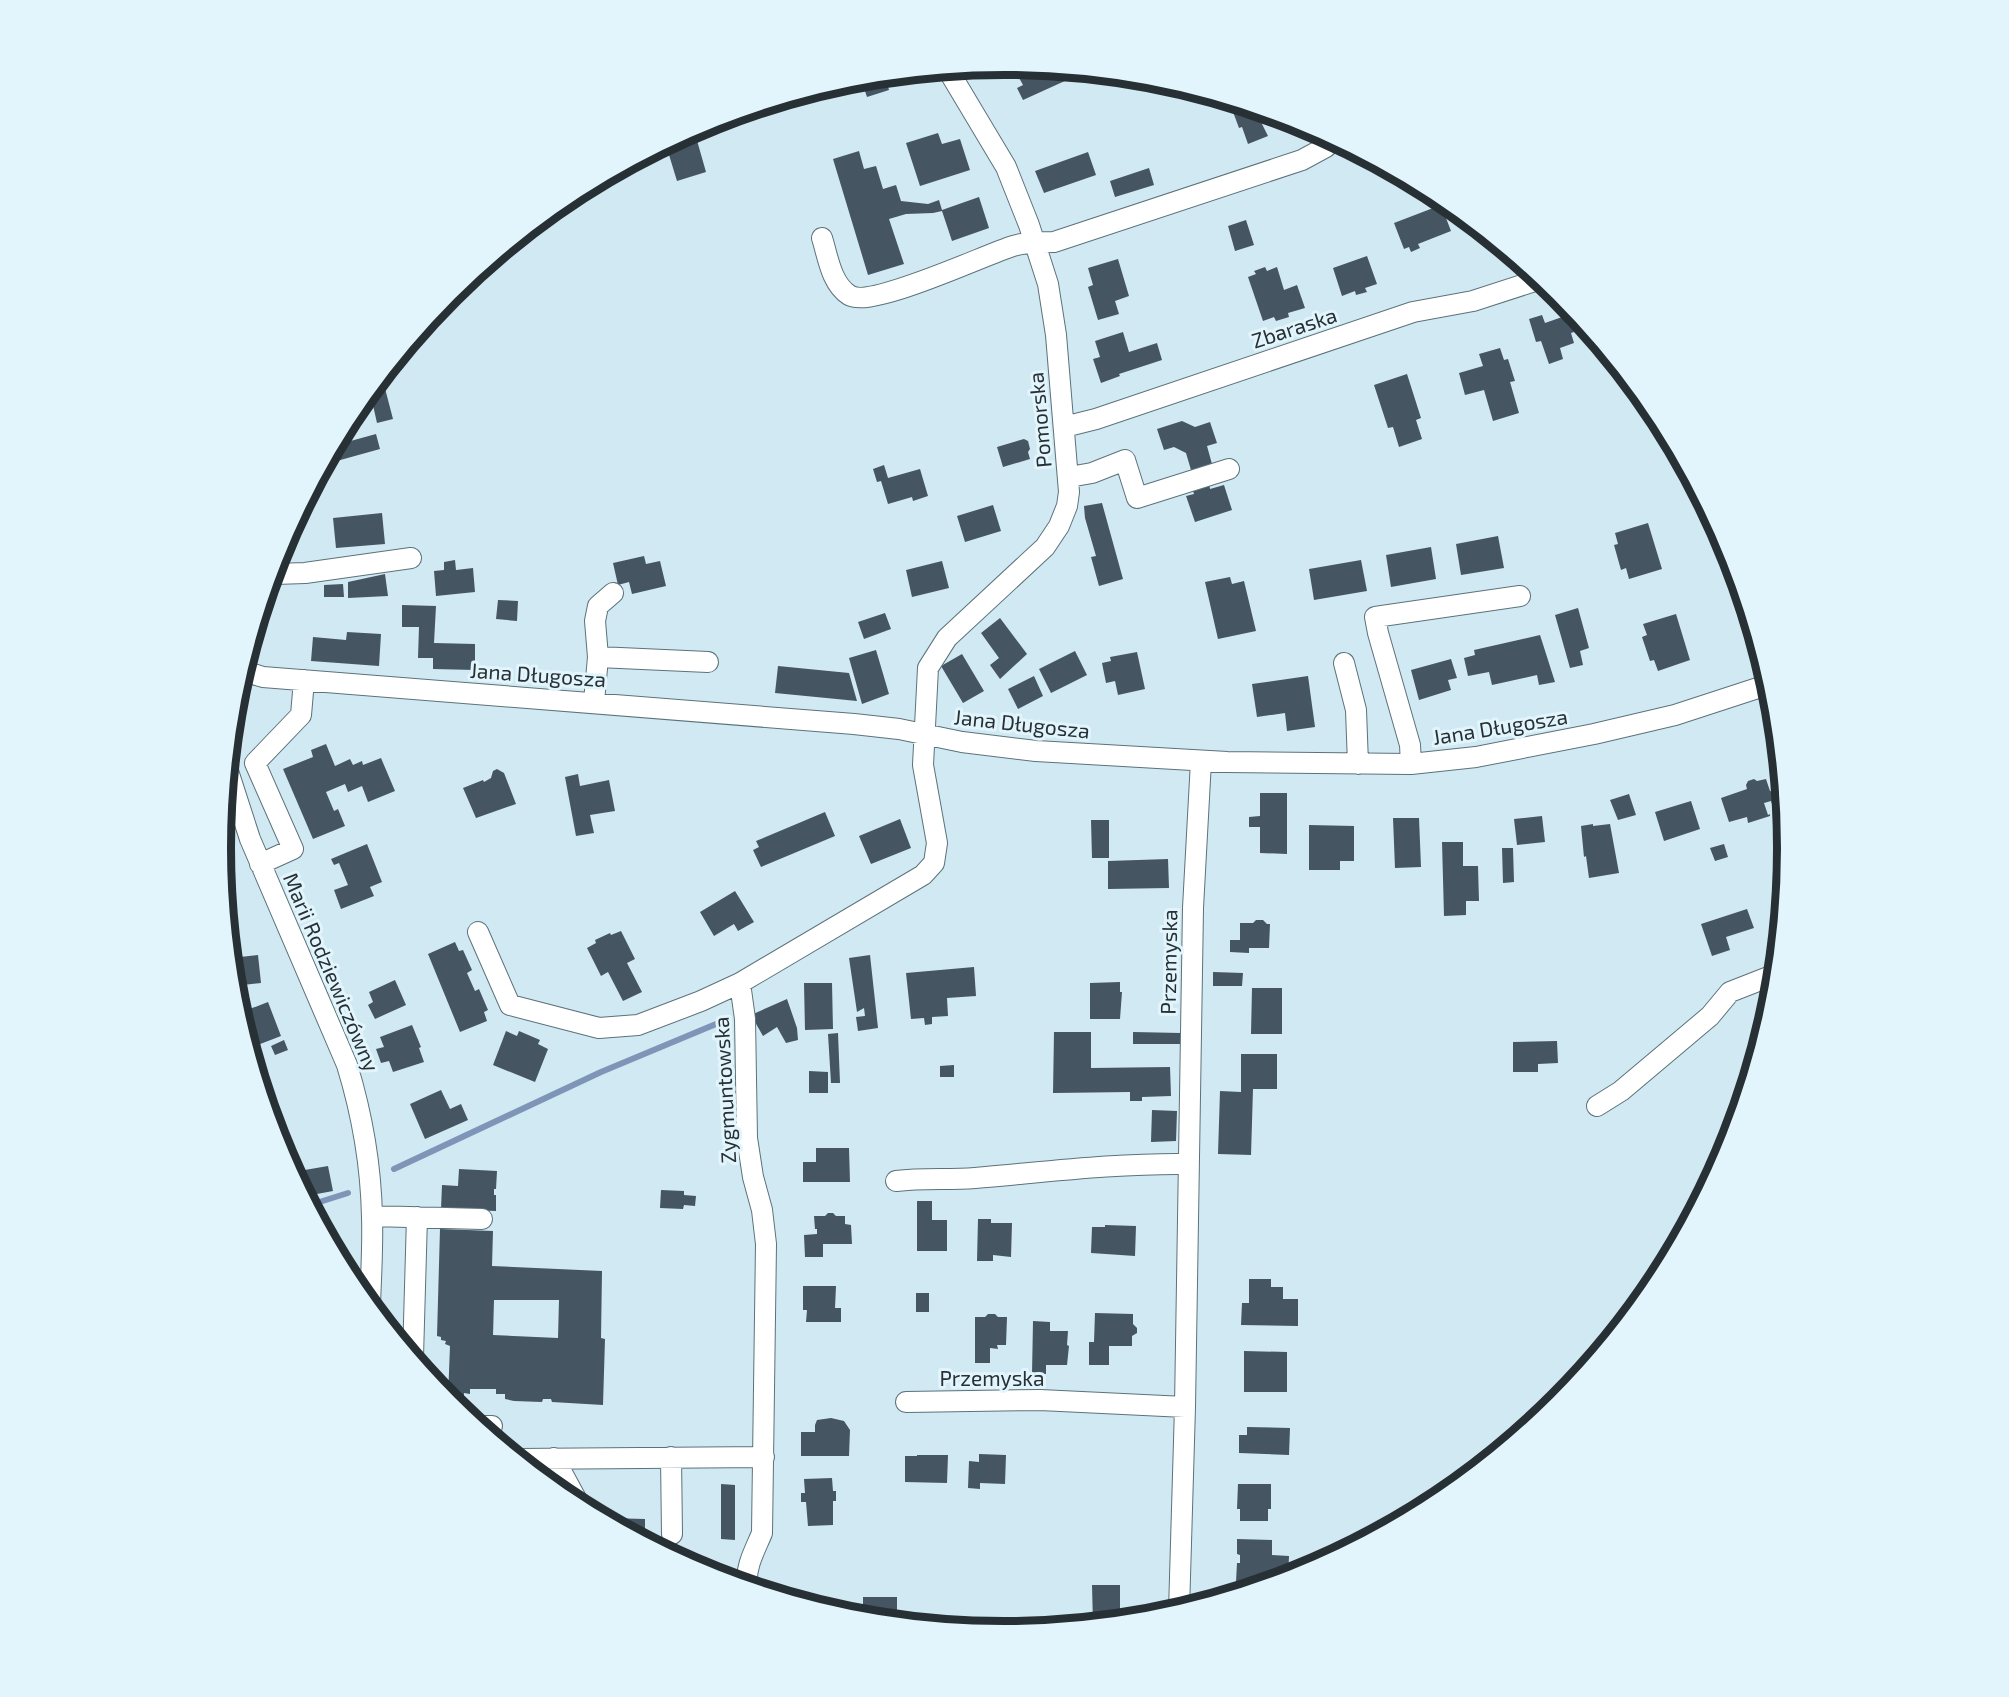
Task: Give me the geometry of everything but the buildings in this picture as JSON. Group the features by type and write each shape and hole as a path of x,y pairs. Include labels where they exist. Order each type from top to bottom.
{"street":[{"name":"Pomorska","path":"924,734 928,669 935,654 947,638 1045,547 1053,536 1067,506 1069,477 1056,335 1048,284 1035,242 1006,167 952,77"},
{"path":"822,238 836,282 850,296 864,298 928,280 1014,246 1035,242 1054,242 1302,160 1326,147"},
{"name":"Zbaraska","path":"1064,427 1096,419 1413,312 1473,301 1531,282"},
{"path":"1069,477 1092,473 1125,460 1137,498 1229,469"},
{"path":"282,574 306,573 411,558"},
{"path":"594,702 598,657 595,621 598,606 613,593"},
{"path":"1411,764 1410,745 1375,617 1520,596"},
{"path":"598,657 708,662"},
{"path":"1344,663 1356,710 1358,764"},
{"name":"Jana Długosza","path":"251,673 304,680 832,722 899,729 962,742 1036,751 1201,761 1358,764 1411,764 1476,758 1676,715 1761,687"},
{"name":"Jana Długosza","path":"250,678 263,676"},
{"path":"260,864 292,849 255,763 302,715 304,680"},
{"path":"478,932 510,1005 598,1028 638,1025 701,1001 740,983 923,875 934,863 936,843 923,765 924,734"},
{"name":"Przemyska","path":"1179,1602 1185,1407 1193,908 1201,761"},
{"name":"Marii Rodziewiczówny","path":"234,790 249,839 347,1065 362,1123 368,1169 372,1216 370,1291"},
{"name":"Marii Rodziewiczówny","path":"232,814 249,839"},
{"path":"1597,1106 1621,1091 1710,1016 1730,992 1766,978"},
{"name":"Zygmuntowska","path":"740,983 745,1019 747,1138 753,1177 762,1210 766,1244 762,1533 746,1577"},
{"path":"897,1181 972,1178 1051,1170 1188,1164"},
{"path":"372,1216 482,1219"},
{"path":"412,1346 417,1217"},
{"name":"Przemyska","path":"906,1402 1040,1400 1185,1407"},
{"path":"671,1457 672,1534"},
{"path":"530,1459 764,1457"},
{"path":"554,1458 571,1489"}],"waterway":[{"path":"394,1169 601,1072 728,1019"},
{"path":"317,1203 348,1193"}]}
